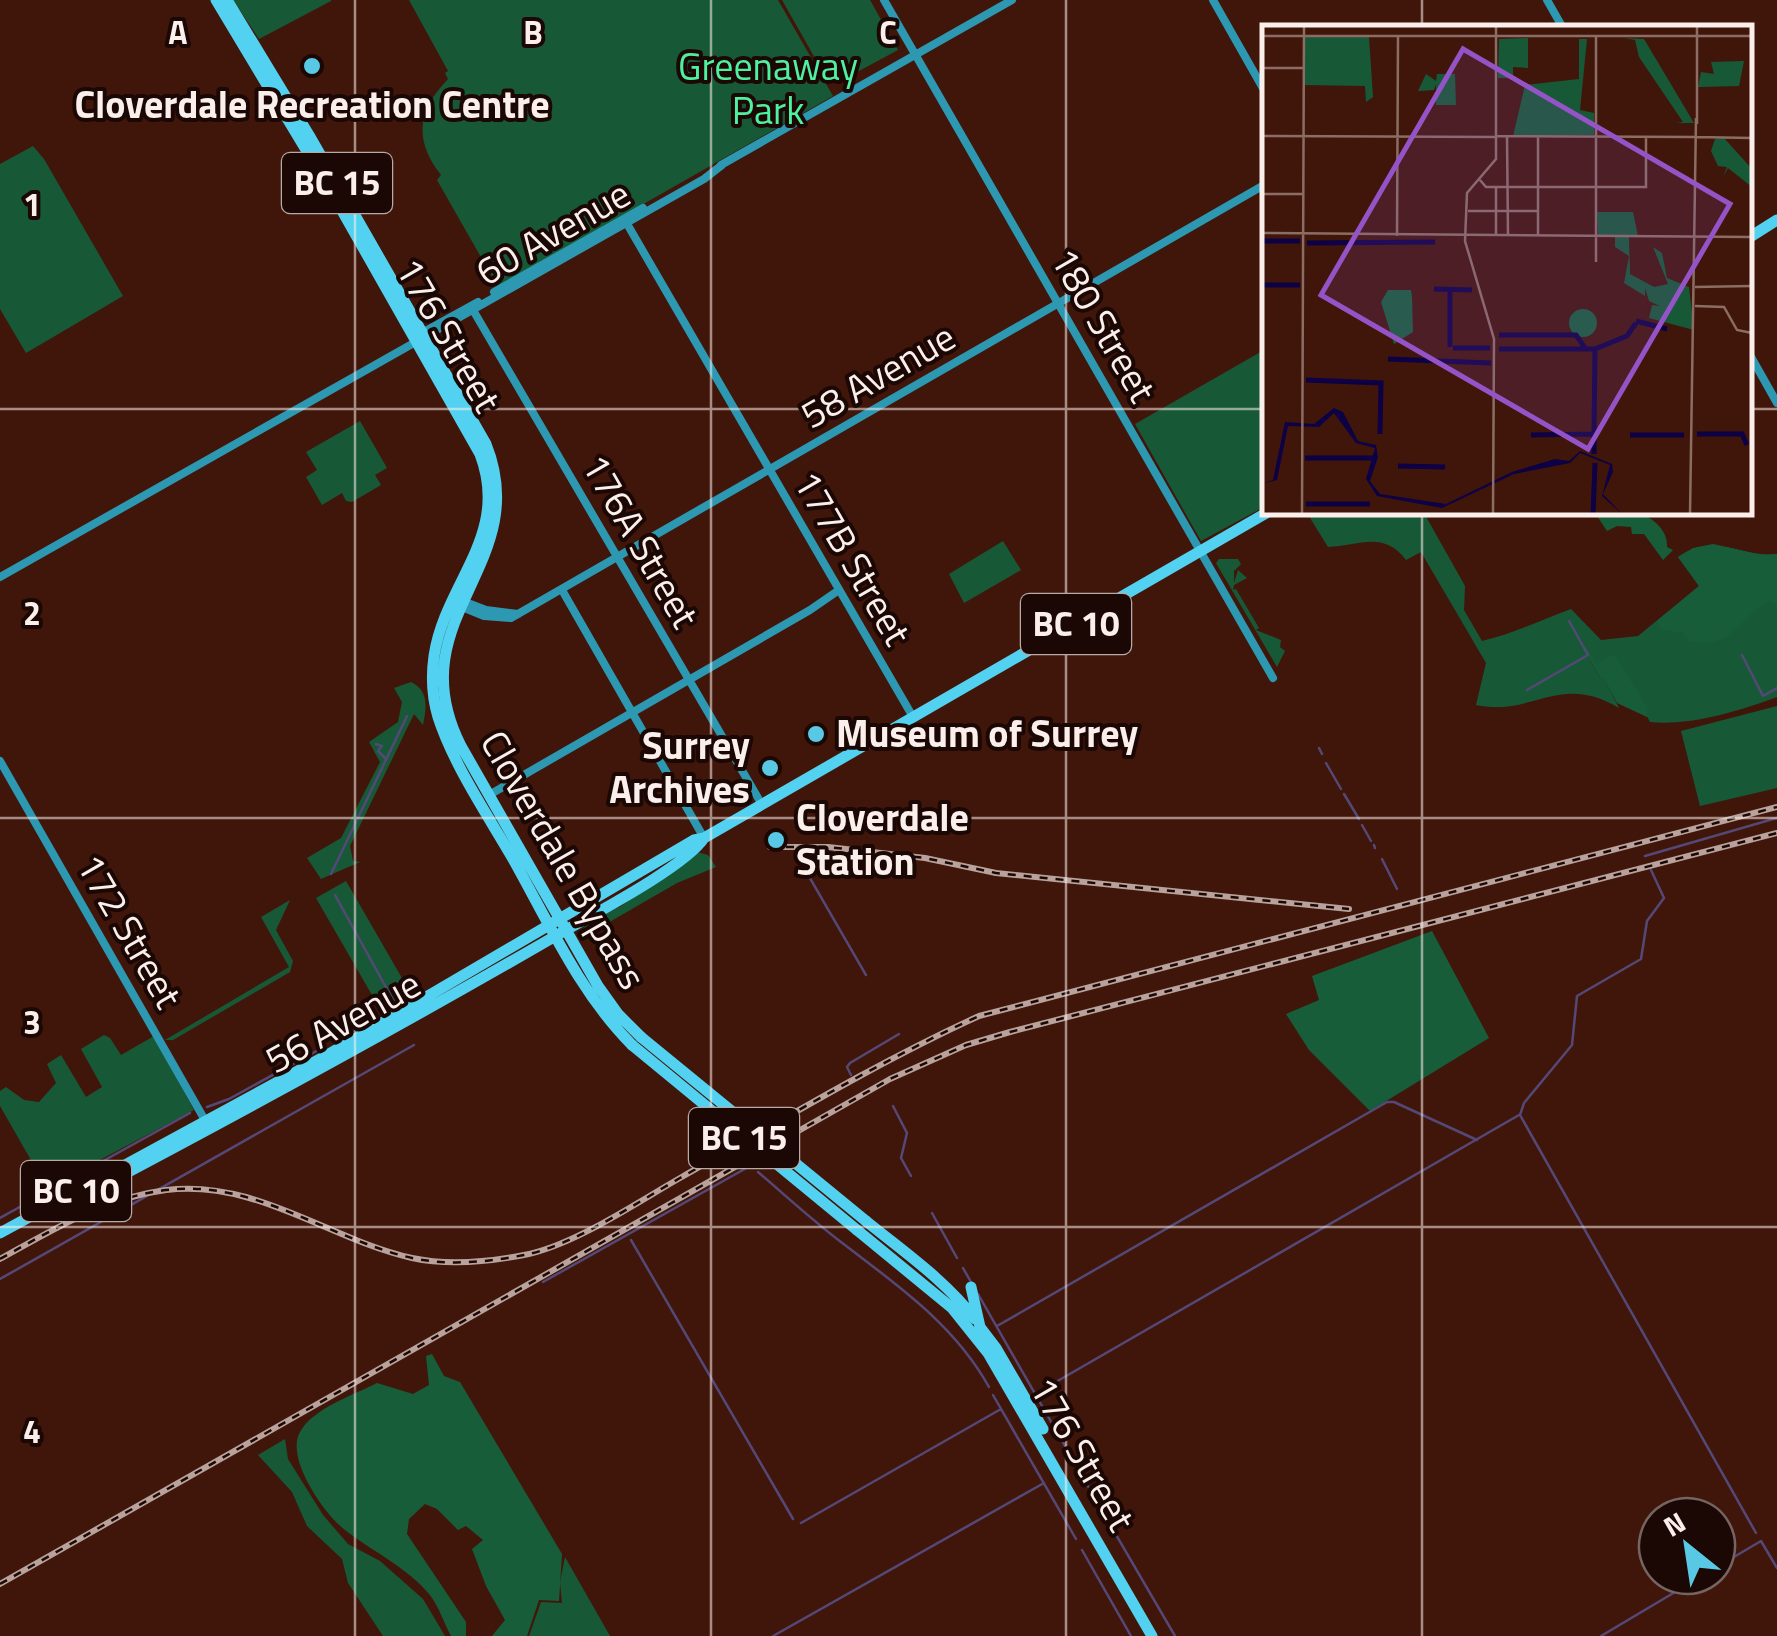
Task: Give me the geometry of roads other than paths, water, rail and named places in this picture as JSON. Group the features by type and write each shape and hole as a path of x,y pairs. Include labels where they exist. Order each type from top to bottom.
{"highway":[{"name":"176 Street","path":"216,0 421,337"},
{"name":"BC 15","path":"227,0 421,337"},
{"path":"1752,235 1777,220"},
{"name":"Cloverdale Bypass","path":"421,337 477,435 489,512 442,659 443,698 455,734 558,928 637,1041 956,1304"},
{"name":"56 Avenue","path":"0,1241 330,1054 645,883 698,847 704,838 761,804 1263,515"},
{"name":"Cloverdale Bypass","path":"460,602 440,632 434,657 436,710 453,750 547,908"},
{"path":"547,908 582,915 570,949 534,942 547,908"},
{"name":"56 Avenue","path":"0,1233 207,1125"},
{"path":"971,1287 980,1327"},
{"name":"176 Street","path":"956,1304 1152,1636"},
{"name":"BC 15","path":"956,1304 996,1348 1161,1636"}],"street":[{"name":"180 Street","path":"884,0 1274,678"},
{"name":"60 Avenue","path":"0,577 1012,0"},
{"path":"1213,0 1262,86"},
{"path":"1547,0 1561,25"},
{"name":"58 Avenue","path":"460,602 484,616 502,619 518,614 1262,186"},
{"name":"60 Avenue","path":"472,308 625,221"},
{"name":"177B Street","path":"625,221 913,718"},
{"name":"176A Street","path":"472,308 761,804"},
{"path":"1752,359 1777,403"},
{"path":"562,590 704,838"},
{"path":"489,795 840,590"},
{"name":"172 Street","path":"0,761 207,1125"}],"waterway":[{"path":"1527,690 1588,655 1569,621"},
{"path":"1742,655 1763,696 1777,688"},
{"path":"331,874 407,716"},
{"path":"376,744 382,746 378,751 386,759"},
{"path":"1319,748 1322,754"},
{"path":"1326,763 1341,789"},
{"path":"1344,794 1359,819"},
{"path":"1645,856 1777,818"},
{"path":"1362,825 1371,841"},
{"path":"835,852 810,878 866,975"},
{"path":"1382,859 1397,889"},
{"path":"1651,870 1664,898 1647,921 1641,959 1577,996 1572,1045 1524,1103 1520,1115 1756,1533"},
{"path":"335,895 393,1000"},
{"path":"851,1075 847,1067 850,1063 899,1034"},
{"path":"0,1279 414,1045"},
{"path":"207,1107 320,1049"},
{"path":"997,1326 1387,1102 1477,1140"},
{"path":"893,1106 907,1133 901,1158 911,1176"},
{"path":"0,1218 190,1113"},
{"path":"1035,1394 1519,1115"},
{"path":"543,1282 750,1166"},
{"path":"758,1172 923,1307 959,1344 989,1387"},
{"path":"932,1213 957,1258"},
{"path":"631,1240 793,1519"},
{"path":"963,1268 971,1282"},
{"path":"978,1294 1097,1502"},
{"path":"993,1395 1076,1539"},
{"path":"801,1523 1001,1409"},
{"path":"773,1636 1044,1483"},
{"path":"1101,1509 1175,1636"},
{"path":"1737,1555 1761,1541 1777,1568"},
{"path":"1082,1550 1131,1636"},
{"path":"1601,1636 1668,1596"}],"railway":[{"path":"0,1259 80,1216 122,1200 166,1190 199,1189 261,1202 412,1258 468,1262 524,1255 563,1243 604,1222 828,1094 979,1016 1777,807"},
{"path":"0,1584 890,1079 966,1045 1777,833"},
{"path":"770,847 828,847 925,858 996,873 1349,909"}],"place":[{"name":"Cloverdale Recreation Centre","path":"312,66"},
{"name":"Museum of Surrey","path":"816,734"},
{"name":"Surrey Archives","path":"770,768"},
{"name":"Cloverdale Station","path":"776,840"}],"park label":[{"name":"Greenaway Park","path":"768,88"}]}
